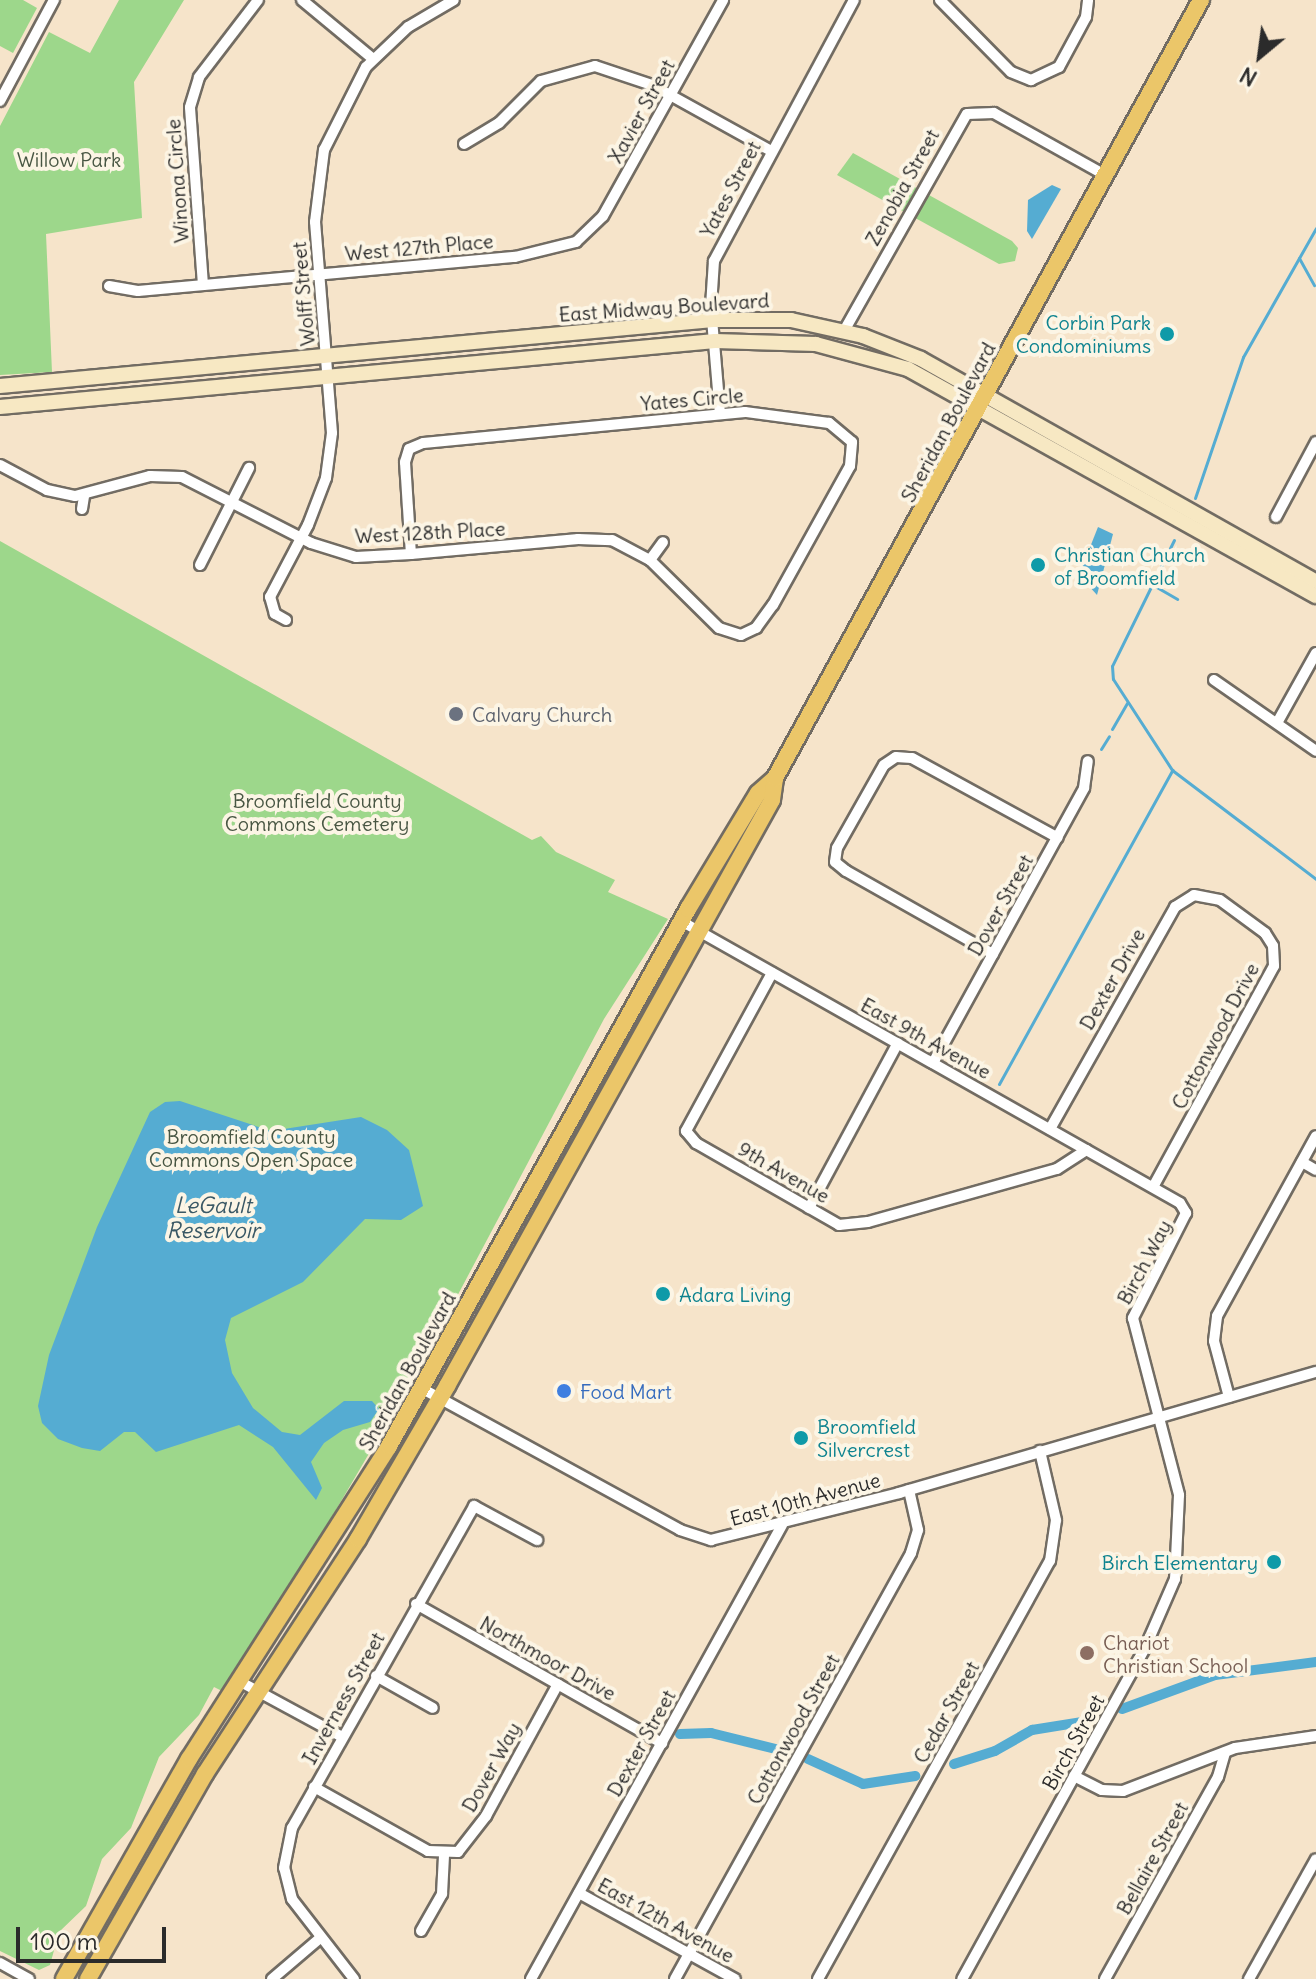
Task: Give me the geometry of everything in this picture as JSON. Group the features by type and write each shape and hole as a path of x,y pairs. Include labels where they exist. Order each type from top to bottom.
{"main road":[{"name":"Sheridan Boulevard","path":"64,1979 152,1821 239,1681 351,1511 681,921 758,793 775,778 1201,0"},
{"name":"East Midway Boulevard","path":"0,386 713,320 791,320 844,331 897,348 983,402 1316,596"},
{"name":"East Midway Boulevard","path":"0,407 715,341 775,340 858,352 899,365 983,402 1316,582"},
{"name":"Sheridan Boulevard","path":"88,1979 173,1827 358,1539 440,1398 772,800 775,778"}],"street":[{"path":"0,101 54,0"},
{"name":"Winona Circle","path":"203,285 190,107 199,77 258,0"},
{"path":"302,0 373,59"},
{"name":"Wolff Street","path":"286,620 275,614 270,597 301,538 326,478 332,433 316,197 324,150 347,96 373,59 408,27 454,0"},
{"name":"Xavier Street","path":"585,235 603,216 723,0"},
{"name":"Yates Street","path":"720,414 713,320 714,261 854,0"},
{"path":"940,0 1011,72 1031,80 1059,67 1086,17 1088,0"},
{"path":"464,144 499,123 541,81 574,68 619,70 771,151"},
{"name":"Zenobia Street","path":"844,331 967,114 980,110 994,113 1105,175"},
{"name":"West 127th Place","path":"109,286 138,291 541,254 585,235"},
{"name":"Yates Circle","path":"411,554 404,481 405,446 447,439 720,414 800,416 829,423 856,441 850,466 773,605 756,628 744,634"},
{"path":"1276,517 1316,442"},
{"name":"West 128th Place","path":"0,465 47,490 84,496 172,475 232,500 301,538 356,557 598,539 623,544 650,560 712,622 744,634"},
{"path":"200,565 249,468"},
{"path":"82,509 84,496"},
{"path":"650,560 663,542"},
{"path":"744,634 745,648"},
{"path":"1277,723 1316,653"},
{"path":"1214,680 1316,751"},
{"path":"993,954 846,871 835,862 837,848 884,765 903,757 1058,838"},
{"name":"Dover Street","path":"933,1063 1084,788 1088,761"},
{"name":"Dexter Drive","path":"1050,1129 1175,907 1204,895 1235,910"},
{"name":"Cottonwood Drive","path":"1153,1187 1274,966 1273,946 1265,933 1235,910"},
{"name":"East 9th Avenue","path":"681,921 1153,1187"},
{"name":"9th Avenue","path":"772,973 686,1131 696,1143 839,1225 868,1222 1057,1169 1086,1150"},
{"path":"809,1208 898,1043"},
{"path":"1229,1397 1214,1341 1217,1316 1316,1136"},
{"path":"1302,1162 1316,1170"},
{"name":"Birch Way","path":"1153,1187 1180,1203 1186,1220 1133,1318 1159,1417"},
{"name":"East 10th Avenue","path":"421,1388 697,1538 729,1539 1316,1372"},
{"name":"Birch Street","path":"962,1979 1158,1625 1175,1579 1180,1504 1159,1417"},
{"name":"Cedar Street","path":"818,1979 1050,1561 1056,1520 1040,1451"},
{"name":"Cottonwood Street","path":"675,1979 911,1553 918,1522 909,1490"},
{"name":"Inverness Street","path":"319,1939 302,1917 288,1889 284,1858 292,1828 314,1787 474,1506 537,1540"},
{"name":"Dexter Street","path":"531,1979 782,1525"},
{"name":"Northmoor Drive","path":"416,1604 662,1743"},
{"path":"376,1676 433,1708"},
{"path":"239,1681 342,1737"},
{"name":"Dover Way","path":"444,1855 458,1852 472,1838 558,1684"},
{"path":"1074,1776 1102,1790 1123,1791 1225,1752 1316,1736"},
{"name":"Bellaire Street","path":"1105,1979 1218,1777 1225,1752"},
{"path":"314,1787 428,1851 444,1855 442,1894 421,1931"},
{"path":"1249,1979 1316,1859"},
{"name":"East 12th Avenue","path":"579,1893 735,1979"},
{"path":"272,1979 319,1939 354,1979"},
{"path":"0,1963 29,1979"}],"green space":[{"path":"0,0 23,0 37,8 13,53 0,46"},
{"name":"Willow Park","path":"119,0 184,0 134,82 142,218 46,234 52,372 0,375 0,126 49,32 90,53"},
{"path":"853,153 1012,241 1018,248 1015,261 999,264 837,175"},
{"name":"Broomfield County Commons Open Space","path":"0,541 532,840 541,836 556,852 615,880 608,892 668,919 604,1019 418,1370 330,1520 227,1685 222,1691 214,1687 199,1715 159,1757 131,1828 102,1859 86,1906 59,1932 50,1965 39,1970 0,1951"}],"water":[{"path":"1052,185 1061,189 1032,239 1027,231 1028,200"},
{"path":"1098,527 1113,534 1097,595 1079,575"},
{"name":"LeGault Reservoir","path":"180,1101 271,1131 361,1117 387,1130 409,1150 423,1206 401,1220 365,1219 303,1282 231,1318 225,1340 232,1373 253,1408 282,1432 300,1435 344,1401 372,1401 379,1409 370,1422 343,1430 324,1443 311,1462 322,1488 316,1500 273,1447 239,1425 156,1452 135,1432 124,1432 100,1451 82,1448 58,1439 42,1423 38,1406 49,1355 97,1227 150,1112 165,1102"}],"waterway":[{"path":"1195,498 1243,357 1316,228"},
{"path":"1299,258 1314,285"},
{"path":"1174,540 1112,666 1113,679 1172,770 1316,879"},
{"path":"1153,585 1177,599"},
{"path":"1112,729 1127,703"},
{"path":"1101,749 1109,736"},
{"path":"999,1084 1172,770"},
{"path":"1122,1709 1215,1675 1316,1662"},
{"path":"954,1764 995,1751 1032,1730 1082,1722"},
{"path":"680,1734 711,1733 784,1751"},
{"path":"808,1759 863,1784 915,1776"}],"place":[{"name":"Corbin Park Condominiums","path":"1167,334"},
{"name":"Christian Church of Broomfield","path":"1038,565"},
{"name":"Calvary Church","path":"456,714"},
{"name":"Adara Living","path":"663,1294"},
{"name":"Food Mart","path":"564,1391"},
{"name":"Broomfield Silvercrest","path":"801,1438"},
{"name":"Birch Elementary","path":"1274,1562"},
{"name":"Chariot Christian School","path":"1087,1653"}],"park label":[{"name":"Broomfield County Commons Cemetery","path":"317,812"}]}
